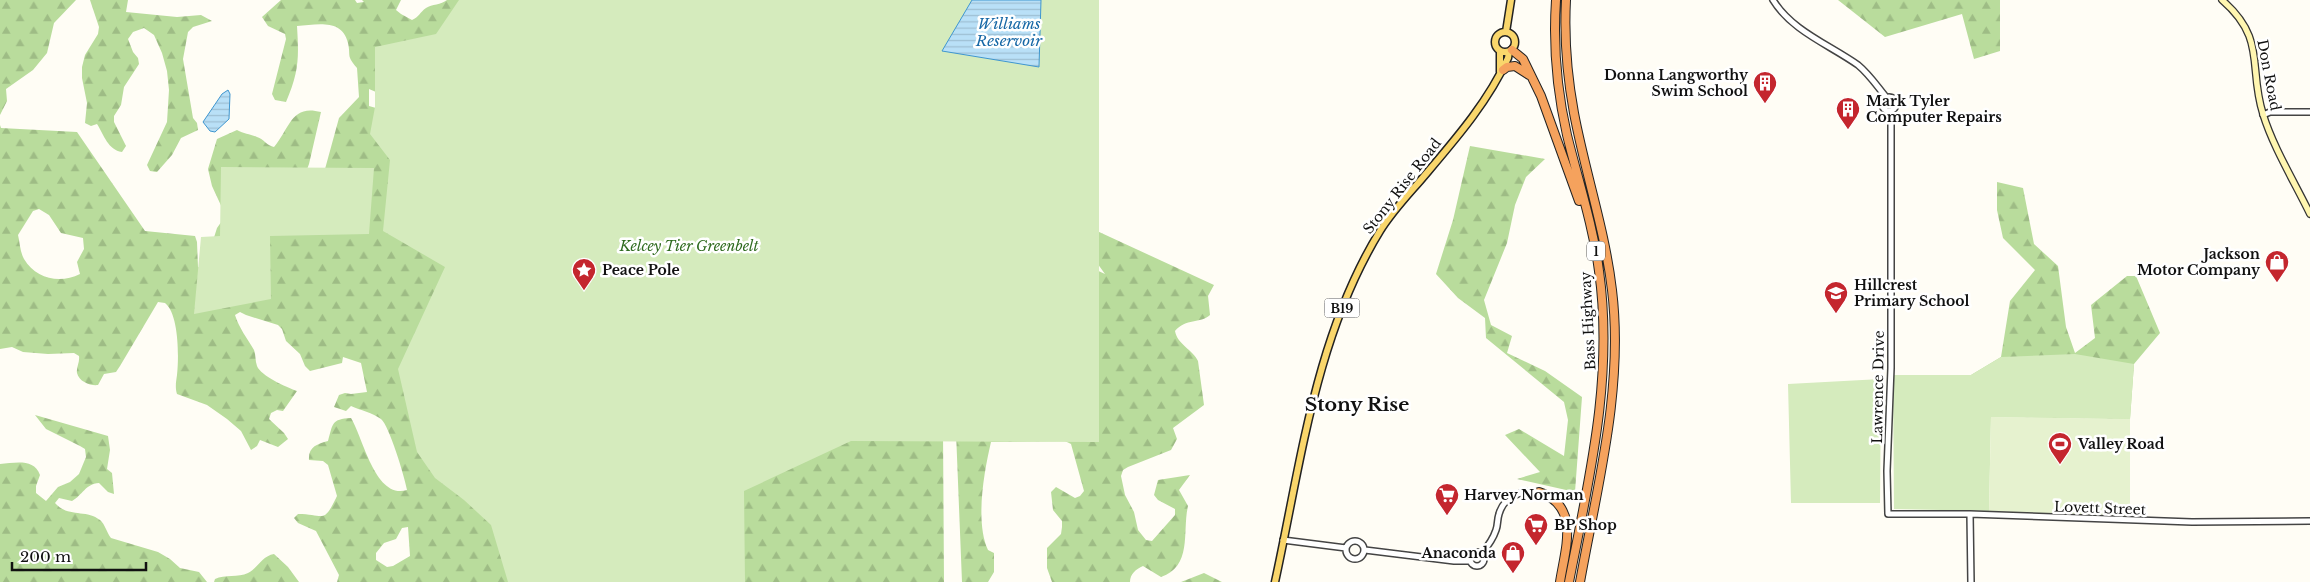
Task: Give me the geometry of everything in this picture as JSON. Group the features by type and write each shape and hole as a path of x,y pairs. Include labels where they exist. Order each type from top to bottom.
{"highway":[{"name":"Bass Highway","path":"1556,0 1556,56 1561,105 1596,253 1604,317 1602,398 1568,582"},
{"name":"Bass Highway","path":"1566,0 1564,26 1569,83 1581,149 1607,255 1614,318 1613,387 1580,582"},
{"path":"1510,51 1521,57 1541,96 1585,216 1596,253"},
{"path":"1501,73 1507,67 1515,66 1531,77"},
{"path":"1539,492 1549,495 1558,502 1566,515 1568,530 1560,582"}],"main road":[{"name":"B19","path":"1506,32 1511,0"},
{"name":"Don Road","path":"2222,0 2233,10 2246,28 2252,43 2263,114 2310,214"},
{"name":"B19","path":"1500,51 1496,46 1496,39 1500,34 1506,32 1512,35 1515,40 1510,51"},
{"path":"1500,51 1510,51"},
{"name":"Stony Rise Road","path":"1500,51 1501,73"},
{"name":"Stony Rise Road","path":"1274,582 1318,380 1335,325 1362,263 1382,229 1485,101 1501,73 1510,51"}],"street":[{"path":"1773,0 1787,18 1859,66 1886,97 1891,97 1896,102 1891,111 1886,111 1882,107 1881,102 1886,97"},
{"name":"Lawrence Drive","path":"1888,514 1887,471 1891,360 1891,111"},
{"path":"2263,114 2270,112 2310,112"},
{"path":"1482,553 1494,537 1499,514 1504,504 1511,497 1521,492 1539,492"},
{"name":"Lovett Street","path":"1888,514 1970,514 2192,522 2310,521"},
{"path":"1970,514 1970,582"},
{"path":"1284,540 1346,548"},
{"path":"1346,548 1349,543 1355,541 1363,544 1365,550"},
{"path":"1346,548 1349,557 1354,560 1360,558 1365,550"},
{"path":"1365,550 1454,561 1470,561 1476,566 1481,566 1485,559 1482,553"},
{"path":"1470,561 1474,553 1482,553"}],"green space":[{"path":"0,0 76,0 54,23 47,53 33,70 6,89 7,101 0,115"},
{"path":"90,0 128,0 126,12 177,17 201,15 212,21 193,27 188,32 183,59 193,118 197,123 198,130 181,138 172,155 157,172 150,171 147,165 167,122 169,90 167,71 162,53 154,35 144,28 133,32 128,39 133,52 138,58 139,64 124,87 121,105 114,116 114,122 126,146 122,152 117,151 110,145 97,124 91,126 85,123 87,103 82,78 82,67 85,55 98,34 99,27"},
{"name":"Kelcey Tier Greenbelt","path":"281,0 355,0 357,3 364,2 362,0 401,0 396,10 412,20 426,8 447,0 923,0 943,431 944,582 337,582 339,575 316,531 298,523 294,518 298,514 322,516 326,514 337,496 328,465 323,461 309,460 312,449 328,441 336,421 351,418 378,477 386,486 396,491 407,490 392,441 381,419 351,406 346,411 334,407 339,395 367,392 361,363 343,357 342,363 310,371 305,366 300,354 286,341 282,329 278,325 240,312 235,315 254,350 259,370 274,381 297,391 283,411 277,410 271,413 269,419 288,439 278,447 260,440 257,446 251,450 241,431 227,419 207,405 177,394 177,336 173,316 165,303 158,302 116,372 104,374 98,385 89,384 80,379 77,371 79,356 74,353 48,354 23,352 12,347 0,349 0,125 1,128 77,132 145,231 195,236 198,267 204,269 217,228 224,218 224,212 212,186 208,169 217,139 237,130 259,138 274,147 292,119 297,115 303,111 311,110 321,112 309,164 299,191 325,169 339,118 359,97 357,68 350,58 345,35 334,26 320,24 297,26 298,56 296,73 286,102 275,100 272,94 286,39 285,34 268,26 262,17","holes":["369,89 376,92 376,108 369,106","39,209 49,215 61,233 83,238 84,249 77,262 80,274 64,279 49,278 29,266 24,259 18,235 33,211","408,527 410,556 393,566 387,567 376,560 376,553 384,543 396,539 402,528"]},
{"name":"Kelcey Tier Greenbelt","path":"459,0 1099,0 1099,442 851,441 744,491 745,582 508,582 491,525 464,500 435,478 417,452 398,369 445,267 383,231 390,160 370,134 375,107 375,47 436,34"},
{"path":"1838,0 2000,0 2000,51 1974,59 1962,14 1885,37"},
{"path":"1470,146 1545,159 1526,177 1515,205 1507,243 1484,300 1491,325 1512,336 1507,353 1545,371 1582,397 1575,492 1517,479 1540,472 1505,435 1519,429 1564,456 1568,420 1564,402 1486,338 1485,318 1458,298 1436,274 1453,220"},
{"path":"221,167 374,168 369,234 270,236 271,299 194,314 201,237 220,236"},
{"path":"1997,182 2023,188 2034,244 2058,266 2066,327 2075,353 2095,338 2091,305 2127,276 2136,276 2160,333 2134,364 2130,419 1991,417 1907,378 1971,375 2001,357 2010,301 2035,270 2003,238 1997,210"},
{"path":"1097,231 1214,285 1208,296 1210,315 1206,318 1184,324 1175,331 1179,340 1198,361 1204,405 1173,428 1177,439 1171,450 1128,467 1123,470 1121,476 1125,495 1134,512 1138,530 1146,540 1152,541 1175,515 1175,509 1158,500 1154,495 1158,480 1190,475 1179,490 1188,506 1182,556 1178,565 1171,572 1161,577 1143,566 1134,572 1130,582 1052,582 1047,568 1047,548 1061,534 1062,521 1053,510 1051,492 1056,487 1075,498 1084,491 1071,444 1065,441 991,442 981,511 984,539 988,550 994,553 994,572 988,582 962,582 956,432 1092,268 1105,274 1079,238"},
{"path":"2075,354 2134,364 2130,419 1991,417 1989,511 1894,509 1893,375 1971,375 2001,357"},
{"path":"1881,379 1880,503 1791,503 1788,384"},
{"path":"35,415 108,436 110,450 107,469 112,473 114,494 108,492 99,483 90,485 72,501 59,498 55,503 60,508 95,517 102,522 111,538 158,552 180,568 199,572 207,582 0,582 0,464 23,463 33,466 40,475 36,486 36,493 46,501 58,487 70,482 79,474 86,457 85,449 46,429"},
{"name":"Valley Road","path":"1991,417 2130,419 2130,517 1989,511"},
{"path":"274,554 288,567 299,582 214,582 215,579 248,573 266,557"},
{"path":"1204,573 1222,582 1181,582"}],"water":[{"name":"Williams Reservoir","path":"972,0 1041,0 1039,67 942,51"},
{"path":"228,90 230,94 229,119 215,132 210,131 203,122 222,94"}],"place":[{"name":"Donna Langworthy Swim School","path":"1765,104"},
{"name":"Mark Tyler Computer Repairs","path":"1848,130"},
{"name":"Jackson Motor Company","path":"2277,283"},
{"name":"Peace Pole","path":"584,291"},
{"name":"Hillcrest Primary School","path":"1836,314"},
{"name":"Valley Road","path":"2060,465"},
{"name":"Harvey Norman","path":"1447,516"},
{"name":"BP Shop","path":"1536,546"},
{"name":"Anaconda","path":"1513,574"}],"district":[{"name":"Stony Rise","path":"1357,404"}]}
